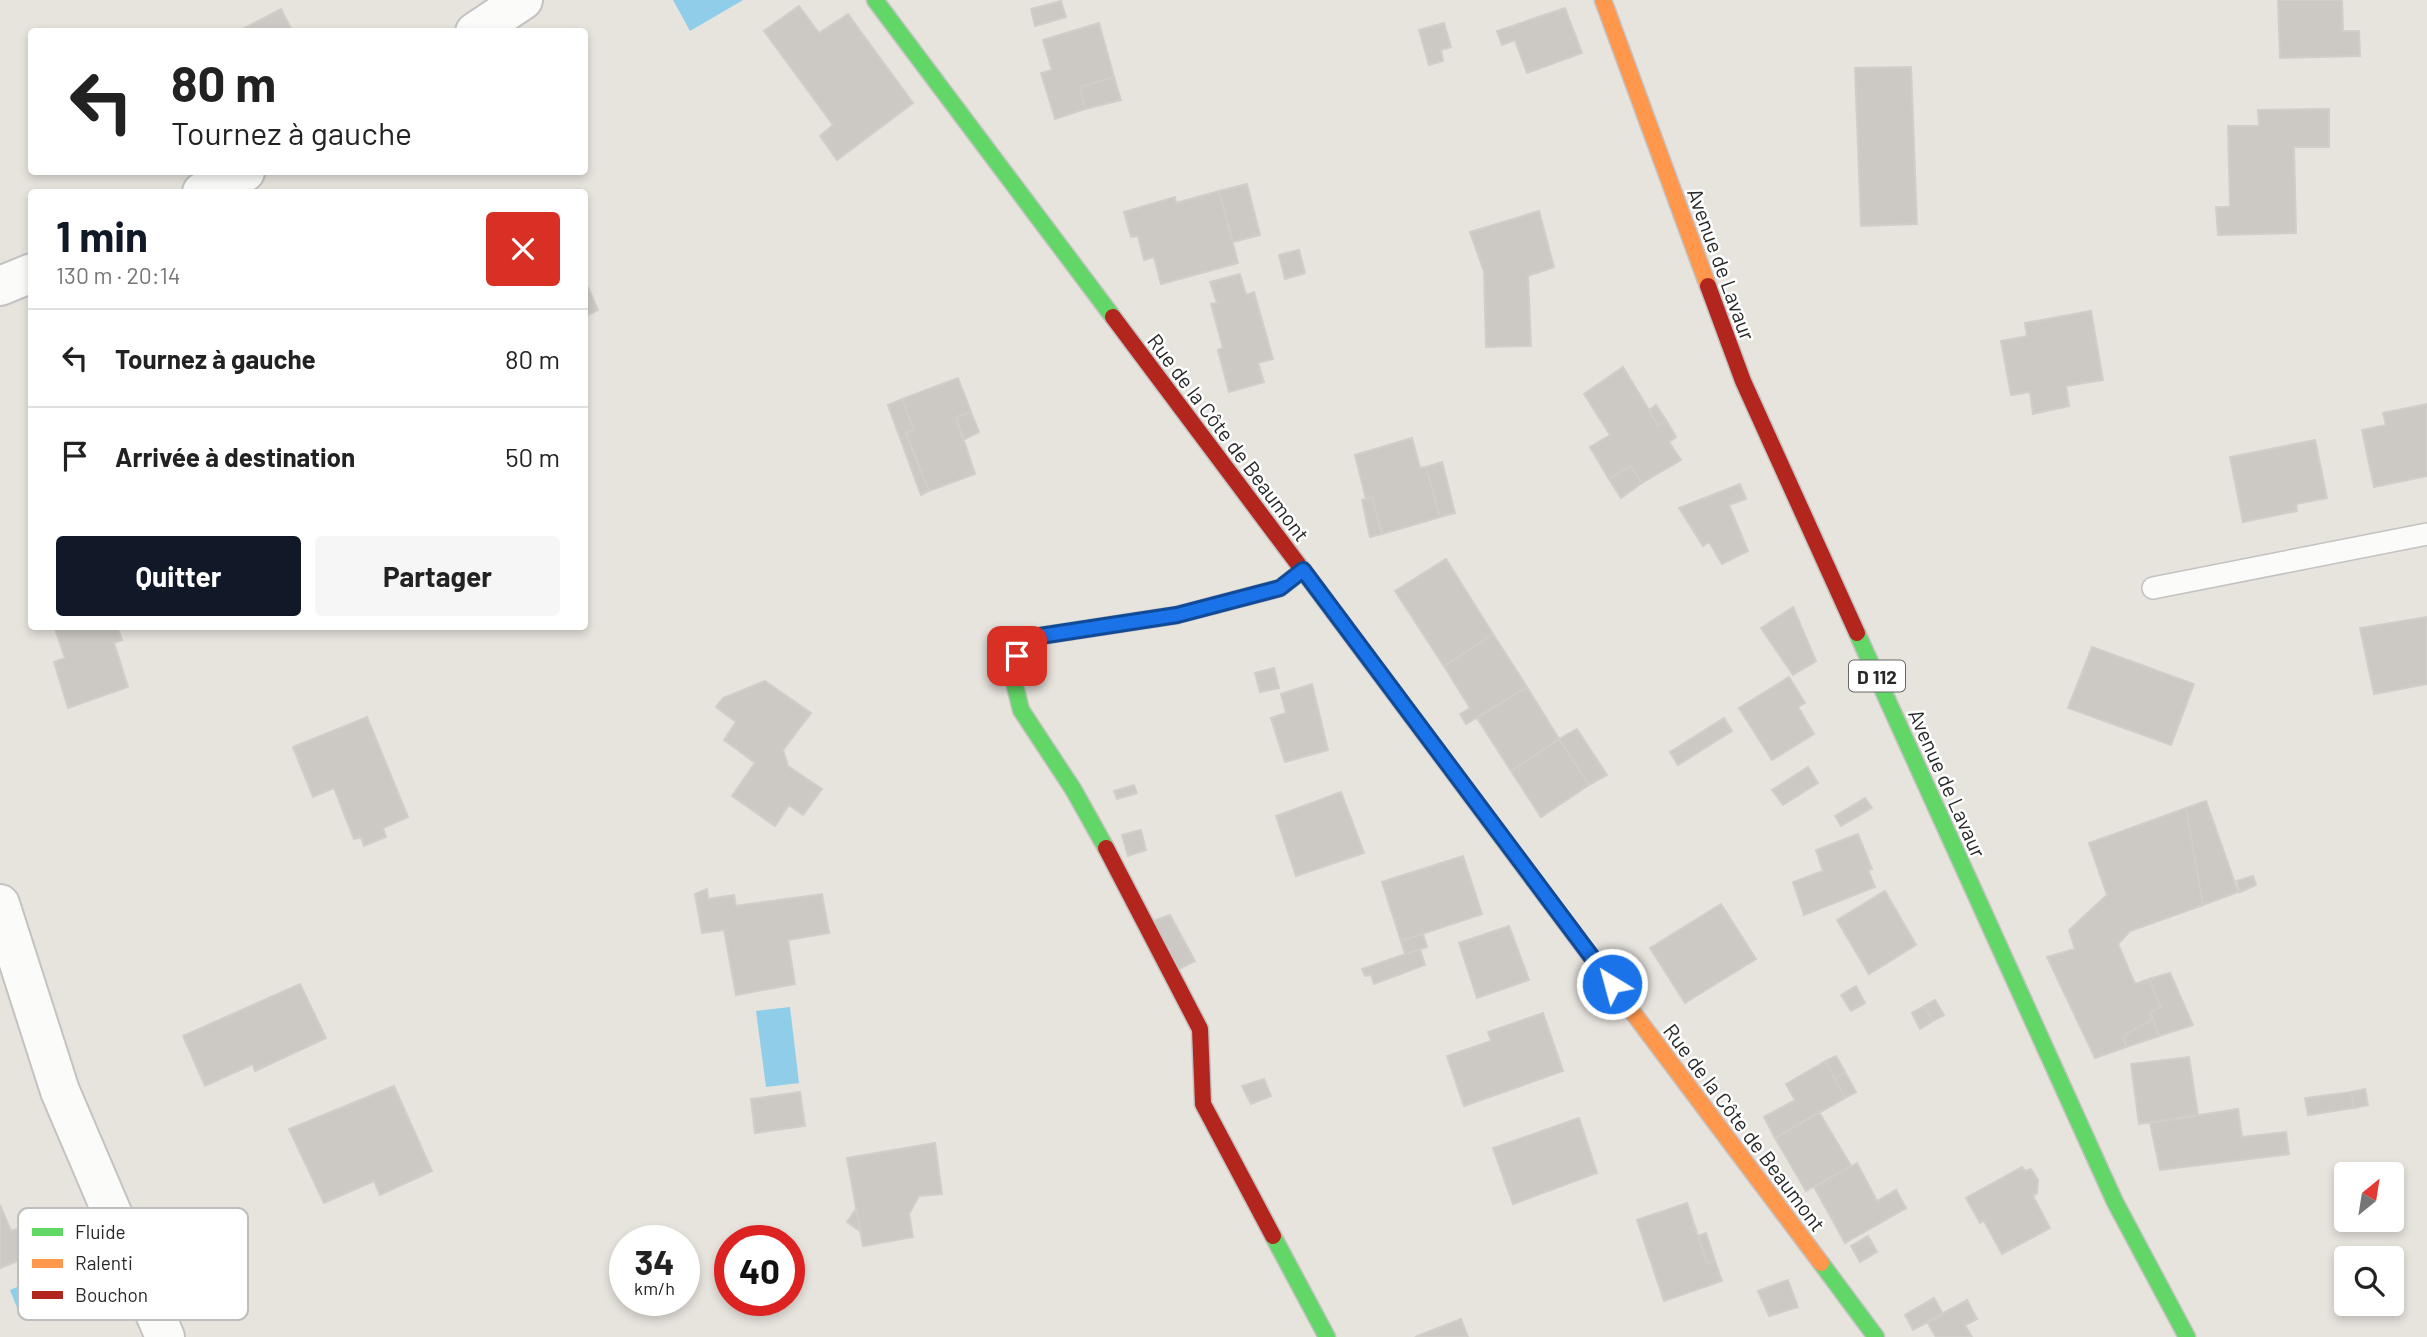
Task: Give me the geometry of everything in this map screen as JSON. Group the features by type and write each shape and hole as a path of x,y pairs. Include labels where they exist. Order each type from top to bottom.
{"street":[{"path":"481,28 523,0"},
{"name":"Rue de la Côte de Beaumont","path":"875,0 1876,1337"},
{"name":"Avenue de Lavaur","path":"1603,0 1742,381 2115,1202 2187,1337"},
{"path":"208,189 239,175"},
{"path":"0,286 28,275"},
{"path":"1303,570 1280,588 1177,615 1040,636 1027,644 1017,656 1013,676 1017,701 1027,722 1047,755 1072,786 1200,1030 1202,1053 1197,1079 1203,1104 1326,1337"},
{"path":"0,904 60,1091 109,1208"},
{"path":"157,1320 164,1337"}],"lane":[{"path":"2153,588 2427,534"}],"water":[{"path":"673,0 743,0 690,31"},
{"path":"790,1007 799,1083 766,1087 756,1011"},
{"path":"18,1287 18,1310 10,1290"}],"building":[{"path":"2278,0 2342,0 2343,31 2359,31 2360,56 2280,58"},
{"path":"1061,1 1066,17 1035,26 1031,9"},
{"path":"799,6 819,33 848,14 913,103 837,160 820,136 833,125 764,31"},
{"path":"1565,8 1582,53 1527,73 1515,40 1502,45 1497,31"},
{"path":"281,9 291,28 245,28"},
{"path":"1099,23 1114,77 1080,87 1085,109 1055,119 1041,73 1052,70 1043,40"},
{"path":"1444,23 1451,47 1441,50 1443,61 1429,65 1419,30"},
{"path":"1911,67 1917,224 1861,226 1855,68"},
{"path":"1114,77 1121,100 1085,109 1080,87"},
{"path":"2329,109 2329,147 2294,147 2296,233 2218,235 2216,207 2230,207 2228,126 2259,126 2258,110"},
{"path":"1247,184 1260,235 1233,242 1219,191"},
{"path":"1219,191 1238,263 1161,284 1154,257 1144,260 1138,236 1131,237 1124,212 1175,197 1176,203"},
{"path":"1539,211 1554,267 1528,276 1531,346 1486,347 1484,272 1470,232"},
{"path":"1299,250 1305,273 1285,279 1279,255"},
{"path":"1240,274 1246,295 1254,292 1273,359 1258,363 1264,382 1229,392 1218,350 1223,348 1211,304 1217,303 1210,282"},
{"path":"588,287 598,310 588,315"},
{"path":"2091,311 2103,380 2066,386 2069,406 2033,414 2030,392 2011,395 2001,341 2027,336 2025,323"},
{"path":"1623,367 1658,425 1666,420 1676,437 1669,442 1681,460 1642,483 1630,466 1609,479 1590,447 1610,435 1584,394"},
{"path":"958,378 971,412 956,417 975,474 929,491 906,433 914,430 902,399"},
{"path":"902,399 914,430 906,433 929,491 921,495 888,405"},
{"path":"2427,404 2427,476 2374,487 2362,430 2386,425 2383,413"},
{"path":"1656,405 1666,420 1658,425 1649,410"},
{"path":"971,412 979,432 963,440 956,417"},
{"path":"1412,438 1420,468 1426,467 1440,517 1382,534 1372,497 1366,499 1355,455"},
{"path":"2315,440 2327,498 2296,504 2297,511 2243,522 2230,457"},
{"path":"1442,462 1455,513 1440,517 1426,467"},
{"path":"1630,466 1642,483 1621,498 1609,479"},
{"path":"1740,484 1746,499 1729,505 1748,551 1722,564 1709,542 1703,546 1679,508"},
{"path":"1372,497 1382,534 1370,537 1362,500"},
{"path":"1446,559 1493,634 1444,666 1395,591"},
{"path":"1793,607 1816,661 1793,675 1761,628"},
{"path":"2427,617 2427,684 2374,694 2360,628"},
{"path":"55,630 118,630 122,640 114,643 128,687 68,708 54,662 65,658"},
{"path":"1493,634 1527,687 1466,724 1460,714 1470,708 1444,666"},
{"path":"2092,647 2194,684 2171,745 2068,708"},
{"path":"1274,668 1279,688 1260,692 1255,673"},
{"path":"1789,677 1805,703 1798,707 1814,734 1772,760 1739,708"},
{"path":"765,681 811,713 783,750 788,766 822,789 803,815 789,805 775,826 732,796 755,763 724,740 736,722 716,707 723,698"},
{"path":"1312,684 1328,750 1285,762 1271,718 1286,713 1281,694"},
{"path":"1527,687 1559,739 1511,771 1477,718"},
{"path":"367,717 408,817 383,828 386,837 364,846 361,837 354,839 334,788 313,797 293,747"},
{"path":"1724,718 1732,731 1678,765 1670,752"},
{"path":"1577,729 1607,775 1589,785 1559,739"},
{"path":"1559,739 1589,785 1541,817 1511,771"},
{"path":"1808,767 1818,783 1783,805 1772,790"},
{"path":"1134,785 1137,793 1117,799 1114,791"},
{"path":"1341,792 1364,853 1296,876 1276,816"},
{"path":"1865,798 1872,808 1841,826 1835,816"},
{"path":"2206,801 2238,892 2203,905 2186,808"},
{"path":"2186,808 2203,905 2130,931 2118,944 2135,984 2149,979 2161,1007 2150,1012 2153,1019 2123,1036 2126,1047 2095,1058 2047,957 2075,949 2069,930 2107,895 2089,843"},
{"path":"1141,830 1146,850 1128,856 1122,835"},
{"path":"1858,834 1872,869 1868,870 1875,887 1804,915 1793,882 1823,871 1816,850"},
{"path":"1463,856 1482,914 1401,941 1382,882"},
{"path":"2253,876 2256,885 2240,892 2237,881"},
{"path":"707,889 708,899 734,895 736,906 822,894 829,933 788,940 795,984 736,995 724,930 702,933 695,894"},
{"path":"1885,891 1916,945 1869,974 1837,920"},
{"path":"1721,904 1756,959 1685,1003 1650,948"},
{"path":"1170,915 1195,961 1179,969 1153,921"},
{"path":"1509,926 1529,980 1477,998 1459,943"},
{"path":"1423,934 1427,947 1405,954 1401,941"},
{"path":"1420,949 1425,965 1374,984 1371,975 1365,976 1362,969"},
{"path":"2170,973 2193,1025 2159,1036 2150,1012 2161,1007 2149,979"},
{"path":"300,984 326,1038 255,1071 253,1064 205,1086 183,1036"},
{"path":"1856,986 1865,1003 1851,1011 1841,995"},
{"path":"1935,1000 1944,1015 1933,1021 1924,1006"},
{"path":"1924,1006 1933,1021 1920,1029 1912,1013"},
{"path":"1543,1013 1563,1071 1464,1106 1447,1056 1491,1041 1488,1032"},
{"path":"2153,1019 2159,1036 2126,1047 2123,1036"},
{"path":"1836,1056 1845,1072 1835,1079 1826,1061"},
{"path":"2189,1057 2198,1115 2139,1124 2131,1064"},
{"path":"1826,1061 1845,1098 1775,1138 1764,1117 1795,1100 1786,1084"},
{"path":"1845,1072 1856,1092 1845,1098 1835,1079"},
{"path":"1264,1079 1271,1096 1251,1104 1242,1086"},
{"path":"394,1086 432,1171 380,1195 374,1181 324,1203 289,1129"},
{"path":"2365,1089 2368,1105 2354,1108 2351,1092"},
{"path":"800,1092 805,1126 755,1133 751,1099"},
{"path":"2351,1092 2354,1108 2308,1115 2305,1098"},
{"path":"2238,1109 2242,1137 2286,1132 2289,1154 2160,1170 2150,1123"},
{"path":"1819,1112 1851,1166 1806,1191 1775,1138"},
{"path":"1579,1118 1597,1173 1513,1204 1493,1148"},
{"path":"935,1143 942,1194 919,1196 909,1214 913,1237 863,1246 847,1158"},
{"path":"1857,1163 1877,1201 1896,1190 1906,1208 1845,1243 1814,1187"},
{"path":"2022,1167 2025,1171 2031,1169 2038,1180 2037,1193 2033,1196 2050,1228 2002,1254 1984,1221 1980,1223 1966,1198"},
{"path":"1687,1203 1707,1263 1715,1261 1722,1281 1664,1301 1637,1220"},
{"path":"0,1205 11,1231 18,1229 18,1261 0,1268"},
{"path":"856,1209 861,1232 847,1222"},
{"path":"1706,1233 1715,1261 1707,1263 1698,1236"},
{"path":"1868,1236 1877,1252 1860,1262 1851,1246"},
{"path":"1788,1280 1798,1307 1769,1316 1758,1291"},
{"path":"1934,1298 1943,1314 1913,1330 1905,1315"},
{"path":"1967,1300 1977,1319 1965,1325 1972,1337 1936,1337 1927,1322"},
{"path":"1461,1319 1468,1337 1415,1337"}],"traffic: fast":[{"path":"875,0 1113,317"},
{"path":"1298,564 1595,962"},
{"path":"1106,848 1073,789 1021,710 1013,678 1020,653 1040,636 1177,615 1280,588 1303,570"},
{"path":"1857,633 2115,1202 2187,1337"},
{"path":"1273,1236 1327,1337"},
{"path":"1821,1263 1876,1337"}],"traffic: slow":[{"path":"1603,0 1708,286"},
{"path":"1595,962 1821,1263"}],"traffic: jam":[{"path":"1708,286 1743,381 1857,633"},
{"path":"1113,317 1298,564"},
{"path":"1106,848 1200,1029 1203,1104 1273,1236"}],"route":[{"path":"1017,656 1027,644 1040,636 1177,615 1280,588 1303,570 1612,984"}]}
